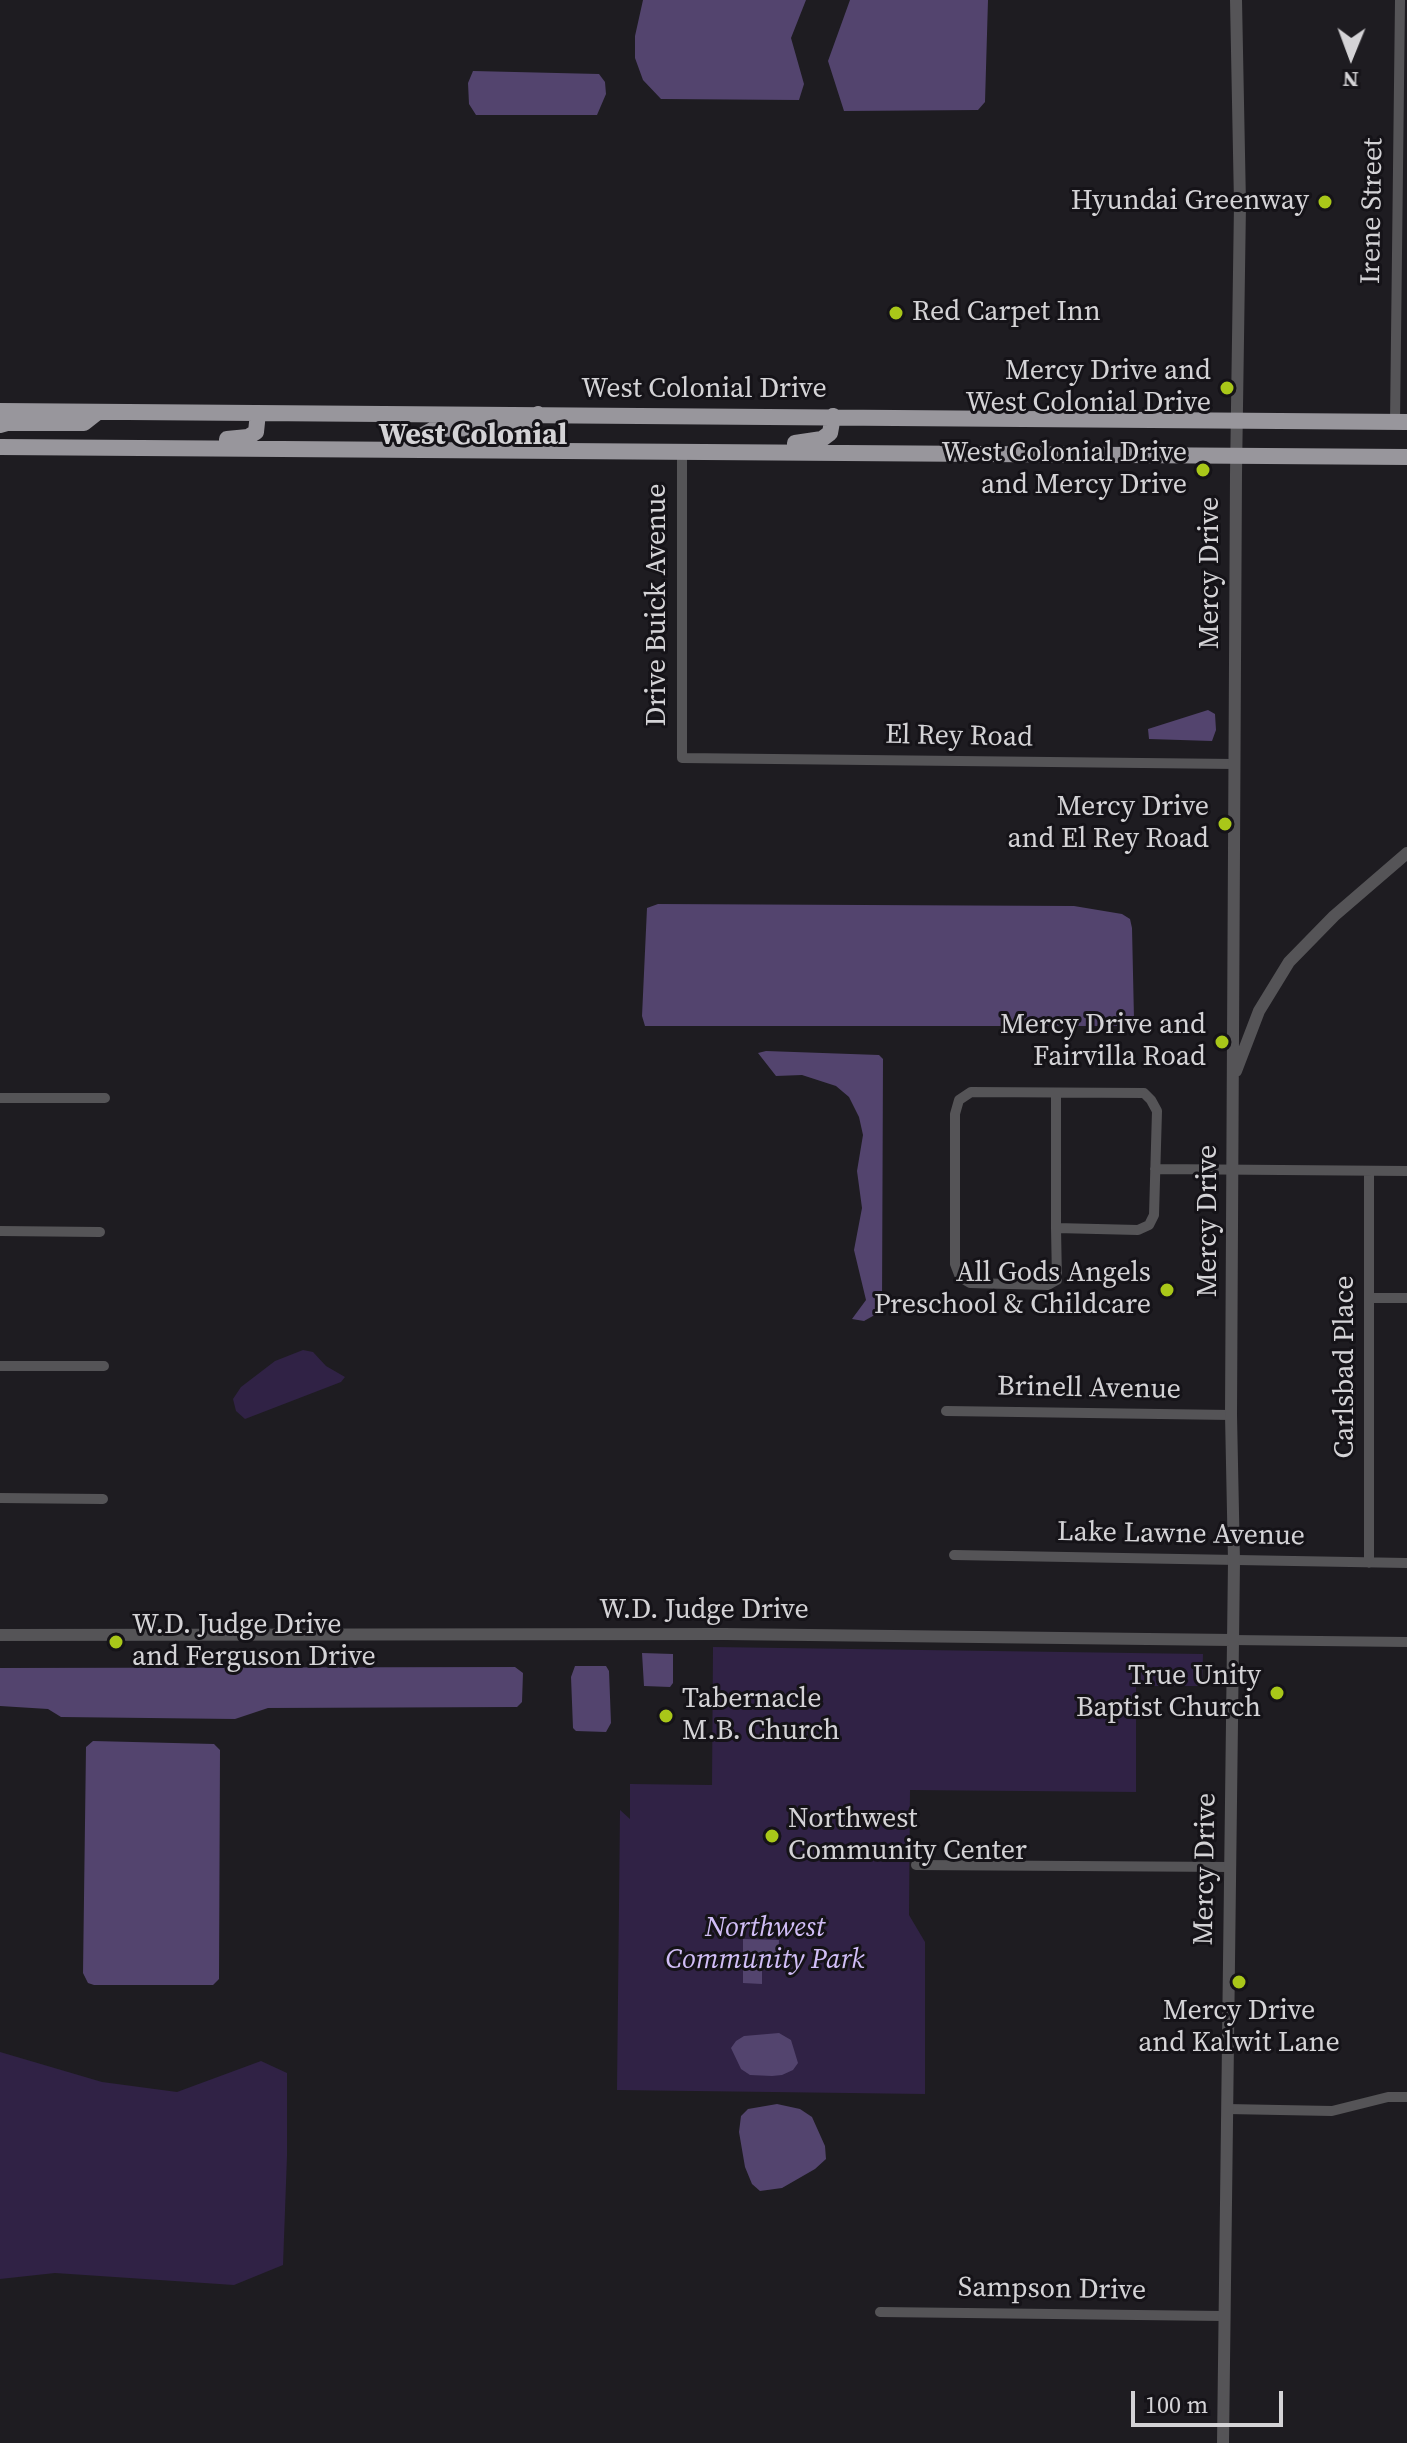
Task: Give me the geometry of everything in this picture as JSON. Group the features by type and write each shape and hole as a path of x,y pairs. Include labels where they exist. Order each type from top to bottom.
{"highway":[{"name":"West Colonial Drive","path":"0,411 1401,422"},
{"path":"0,425 84,423 98,412"},
{"path":"147,448 160,440 248,437 256,432 258,413"},
{"path":"422,450 423,435 434,429 530,427 538,414"},
{"path":"712,452 727,443 798,443 822,439 830,433 833,416"},
{"path":"0,447 1407,457"}],"street":[{"name":"Mercy Drive","path":"1223,2443 1234,1561 1231,1415 1240,204 1236,0"},
{"name":"Irene Street","path":"1400,0 1401,422"},
{"name":"Drive Buick Avenue","path":"682,451 682,758"},
{"name":"El Rey Road","path":"682,758 1235,764"},
{"path":"1234,1077 1259,1011 1289,962 1334,916 1407,853"},
{"path":"1233,1017 1253,1015 1259,1011"},
{"path":"1056,1094 1056,1228 1057,1280 1048,1285 970,1283 960,1277 955,1264 955,1114 959,1100 971,1092 1144,1093 1157,1111 1154,1215 1149,1225 1138,1230 1056,1228"},
{"path":"0,1098 105,1098"},
{"path":"1155,1169 1407,1171"},
{"name":"Carlsbad Place","path":"1369,1171 1369,1563"},
{"path":"0,1231 100,1232"},
{"path":"1371,1298 1407,1298"},
{"path":"0,1366 104,1366"},
{"name":"Brinell Avenue","path":"946,1411 1231,1415"},
{"path":"0,1498 103,1499"},
{"name":"Lake Lawne Avenue","path":"954,1555 1407,1563"},
{"name":"W.D. Judge Drive","path":"0,1635 725,1634 1407,1642"},
{"path":"916,1865 1230,1867"},
{"path":"1227,2109 1332,2111 1388,2097 1407,2097"},
{"name":"Sampson Drive","path":"880,2312 1224,2316"}],"green space":[{"path":"303,1350 313,1352 326,1366 345,1377 341,1382 245,1419 236,1411 233,1399 241,1387 275,1361"},
{"name":"Northwest Community Park","path":"713,1647 1203,1654 1202,1686 1136,1686 1136,1792 910,1790 909,1915 925,1942 925,2094 617,2090 620,1810 630,1819 630,1784 712,1785"},
{"path":"0,2052 102,2082 177,2092 261,2061 287,2073 283,2265 234,2285 55,2273 0,2279"}],"shaded area":[{"path":"643,0 806,0 791,38 804,84 799,100 661,99 643,80 635,58 635,36"},
{"path":"850,0 988,0 985,102 978,110 844,111 828,61"},
{"path":"473,71 599,74 605,82 606,94 597,115 476,115 469,104 468,83"},
{"path":"1208,710 1215,714 1216,730 1212,741 1149,739 1148,729"},
{"path":"658,904 1074,906 1122,914 1130,919 1132,928 1134,1019 1124,1026 645,1026 642,1016 647,908"},
{"path":"758,1053 879,1055 883,1059 882,1305 880,1312 864,1321 852,1319 866,1300 854,1250 862,1208 857,1171 863,1135 859,1117 849,1097 836,1086 802,1075 776,1076"},
{"path":"642,1653 673,1654 673,1683 670,1687 644,1686"},
{"path":"575,1666 606,1666 609,1671 611,1723 606,1732 576,1731 573,1728 571,1677"},
{"path":"515,1667 523,1673 522,1702 517,1707 268,1708 235,1719 61,1717 48,1709 0,1706 0,1668"},
{"path":"93,1741 214,1744 220,1750 219,1979 213,1985 94,1985 88,1983 83,1973 86,1747"},
{"path":"743,1939 779,1940 778,1968 762,1968 762,1984 743,1983"},
{"path":"779,2033 791,2040 798,2063 793,2070 772,2076 750,2075 741,2069 731,2048 736,2041 744,2036"},
{"path":"777,2104 800,2109 812,2117 825,2146 826,2159 782,2188 760,2191 752,2184 745,2167 739,2132 741,2116 748,2109"}],"place":[{"name":"Hyundai Greenway","path":"1325,202"},
{"name":"Red Carpet Inn","path":"896,313"},
{"name":"Mercy Drive and West Colonial Drive","path":"1227,388"},
{"name":"West Colonial Drive and Mercy Drive","path":"1203,470"},
{"name":"Mercy Drive and El Rey Road","path":"1225,824"},
{"name":"Mercy Drive and Fairvilla Road","path":"1222,1042"},
{"name":"All Gods Angels Preschool & Childcare","path":"1167,1290"},
{"name":"W.D. Judge Drive and Ferguson Drive","path":"116,1642"},
{"name":"True Unity Baptist Church","path":"1277,1693"},
{"name":"Tabernacle M.B. Church","path":"666,1716"},
{"name":"Northwest Community Center","path":"772,1836"},
{"name":"Mercy Drive and Kalwit Lane","path":"1239,1982"}],"district":[{"name":"West Colonial","path":"473,436"}]}
